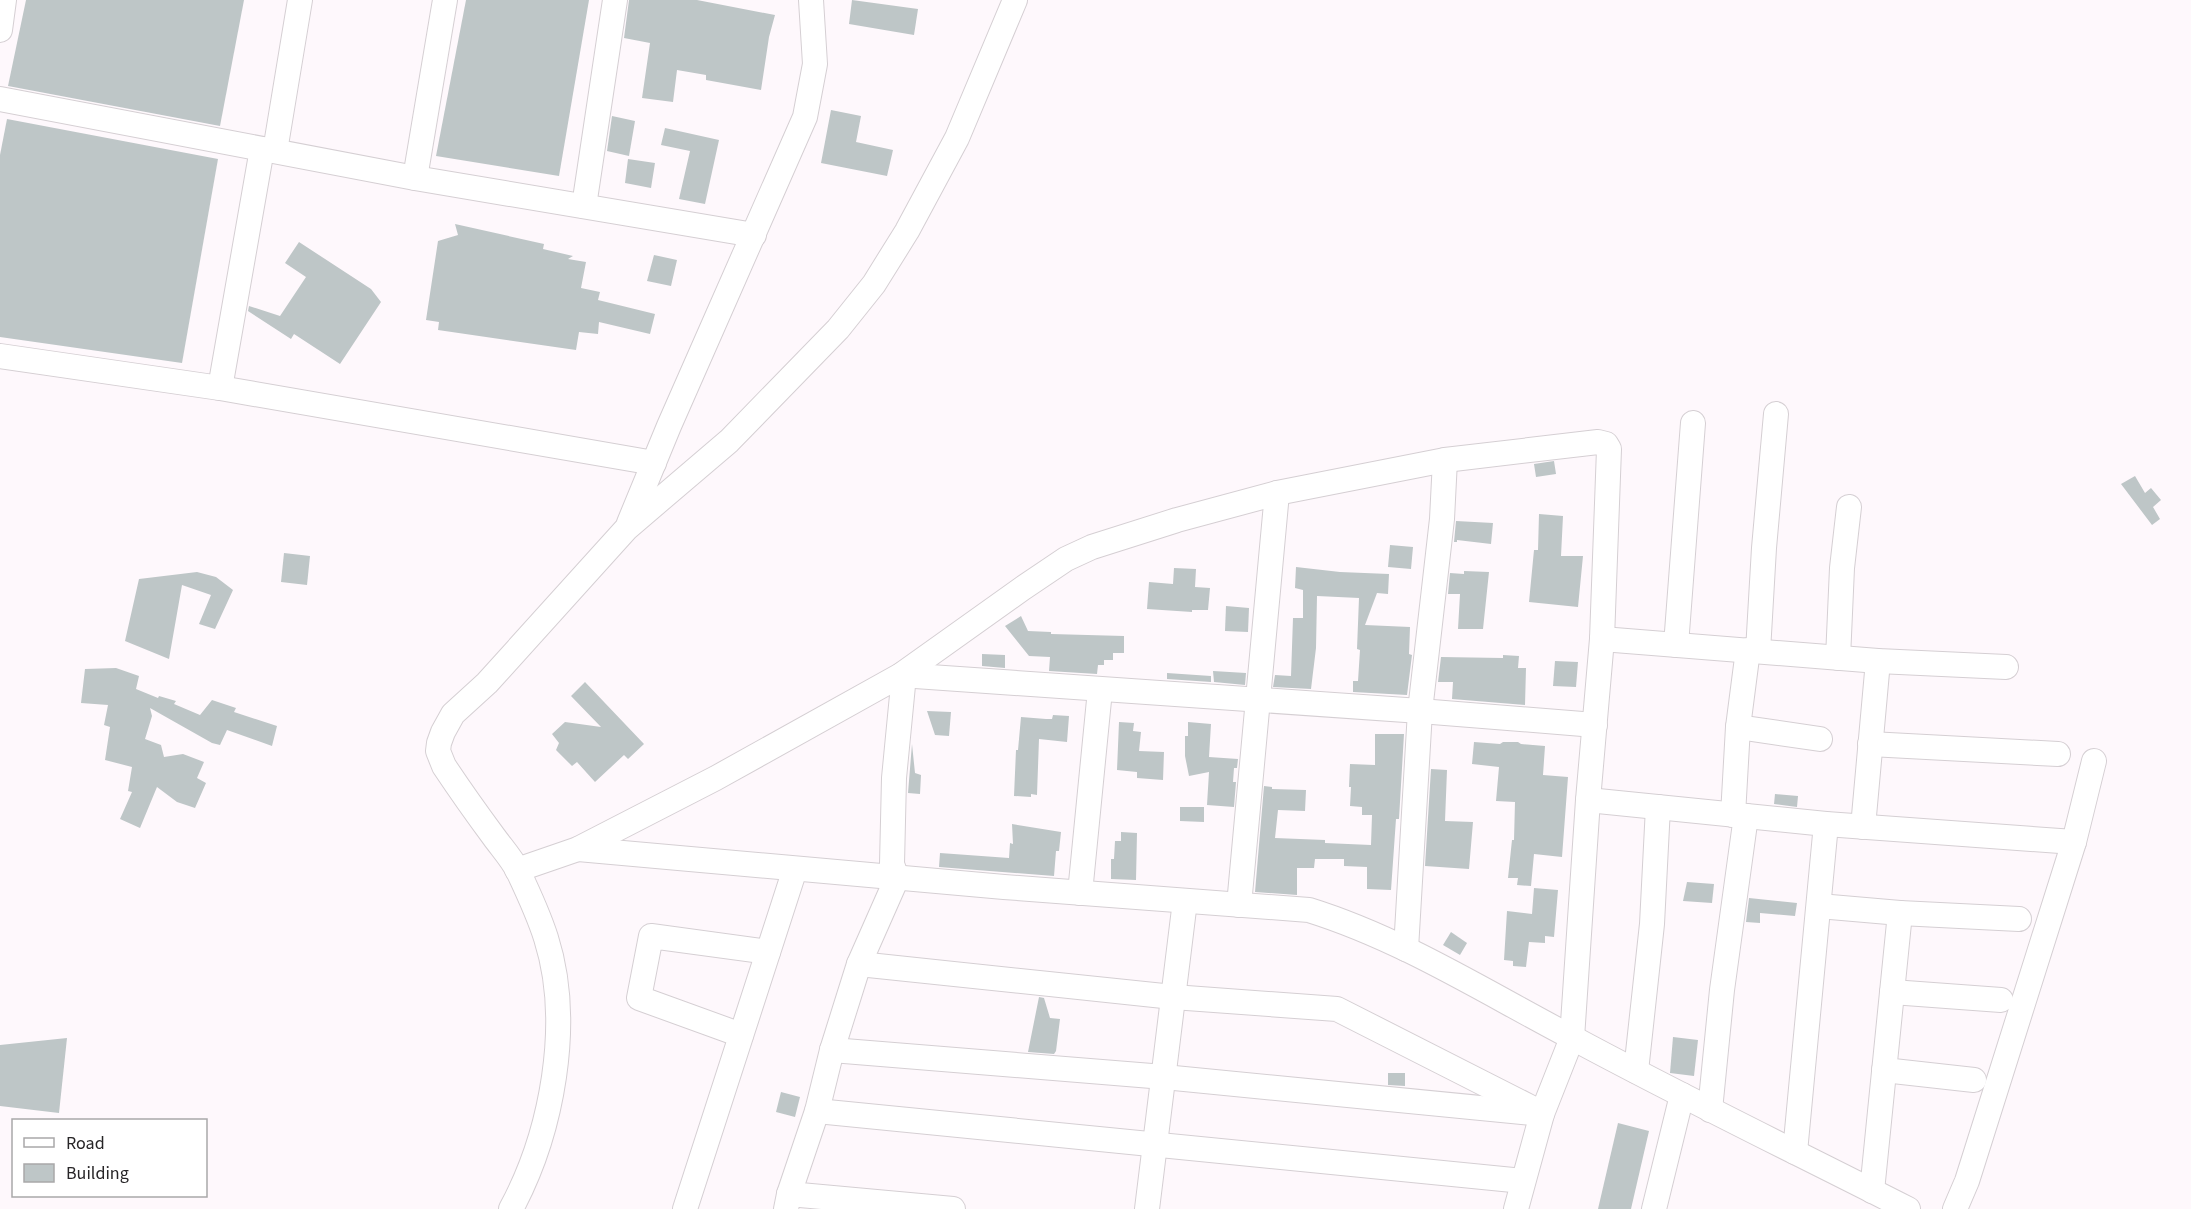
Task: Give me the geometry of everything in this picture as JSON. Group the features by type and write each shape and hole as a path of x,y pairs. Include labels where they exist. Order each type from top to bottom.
{"street":[{"path":"0,30 4,0"},
{"path":"220,388 300,0"},
{"path":"415,178 445,0"},
{"path":"584,206 615,0"},
{"path":"627,528 806,117 815,64 811,0"},
{"path":"511,1209 528,1172 544,1127 554,1073 558,1013 553,968 546,938 517,870 444,766 438,751 443,732 453,714 487,683 627,528 729,441 838,328 874,284 908,231 957,138 1015,0"},
{"path":"0,99 415,178 754,235"},
{"path":"0,356 220,388 654,463"},
{"path":"1710,1110 1739,815 1738,727 1753,651 1776,414"},
{"path":"1676,645 1693,423"},
{"path":"517,870 578,849 716,778 902,675 944,643 1066,559 1115,539 1277,493 1445,460 1598,442 1608,446 1609,478 1602,639 1588,800 1572,1038 1542,1114 1516,1209"},
{"path":"1406,948 1420,711 1442,519 1445,460"},
{"path":"1239,905 1277,493"},
{"path":"1838,658 1842,568 1849,507"},
{"path":"1602,639 1878,661 2006,667"},
{"path":"1863,827 1878,661"},
{"path":"902,675 1595,725"},
{"path":"902,675 894,778 892,864 897,878 859,964 832,1050 817,1112 787,1201 953,1209"},
{"path":"1080,893 1100,690"},
{"path":"1738,727 1820,739"},
{"path":"1870,744 2058,754"},
{"path":"1955,1209 1967,1181 2074,842 2094,760"},
{"path":"1588,800 1826,824 2074,842"},
{"path":"1636,1071 1652,924 1658,807"},
{"path":"1796,1152 1826,824"},
{"path":"578,849 897,878 1309,910 1336,918 1406,948 1710,1110 1908,1209"},
{"path":"685,1209 795,869"},
{"path":"1147,1209 1185,901"},
{"path":"1819,906 2019,919"},
{"path":"1872,1191 1900,913"},
{"path":"741,1035 639,998 651,936 768,952"},
{"path":"859,964 1173,997 1337,1009 1542,1114"},
{"path":"1892,992 2001,1000"},
{"path":"832,1050 1164,1077 1542,1114"},
{"path":"1884,1070 1974,1080"},
{"path":"1654,1209 1682,1095"},
{"path":"817,1112 1523,1181"}],"building":[{"path":"26,0 244,0 220,126 8,86"},
{"path":"466,0 589,0 559,176 436,156"},
{"path":"629,0 697,0 775,15 769,37 761,90 706,80 706,75 677,70 673,102 642,98 650,43 624,38"},
{"path":"852,0 918,9 914,35 849,24"},
{"path":"831,110 861,116 856,142 893,150 887,176 821,163"},
{"path":"612,116 635,121 629,156 607,151"},
{"path":"7,119 218,159 182,363 0,337 0,155"},
{"path":"665,128 719,140 705,204 679,199 690,151 661,145"},
{"path":"628,159 655,163 651,188 625,183"},
{"path":"455,224 544,244 543,249 573,256 568,259 586,262 581,288 600,292 598,300 655,314 650,334 599,322 598,334 579,332 576,350 438,330 439,322 426,320 438,241 458,235"},
{"path":"299,242 371,289 381,302 340,364 294,334 291,339 248,311 249,306 280,316 306,277 285,263"},
{"path":"654,255 677,260 671,286 647,281"},
{"path":"1554,461 1556,474 1536,477 1534,464"},
{"path":"2135,476 2145,493 2151,488 2161,500 2153,507 2160,519 2152,525 2121,484"},
{"path":"1539,514 1563,516 1561,556 1583,556 1578,607 1529,602 1534,550 1538,550"},
{"path":"1456,521 1493,523 1491,544 1457,540 1454,542"},
{"path":"1390,545 1413,547 1411,569 1388,567"},
{"path":"284,553 310,556 307,585 281,582"},
{"path":"1296,567 1389,574 1388,594 1377,593 1365,625 1410,627 1409,654 1412,655 1407,695 1353,692 1353,681 1358,681 1360,650 1357,649 1359,598 1317,596 1316,648 1311,689 1273,687 1275,675 1291,676 1293,618 1303,618 1303,590 1295,588"},
{"path":"1174,568 1196,569 1195,587 1210,588 1208,610 1192,610 1192,612 1147,609 1149,582 1173,584"},
{"path":"1464,571 1489,572 1483,629 1458,629 1460,594 1448,594 1450,573 1464,574"},
{"path":"197,572 216,577 233,590 215,629 199,624 211,595 182,585 169,659 125,641 139,579"},
{"path":"1226,606 1249,608 1248,632 1225,631"},
{"path":"1021,616 1028,631 1124,636 1124,653 1113,653 1113,660 1104,660 1104,665 1098,665 1097,674 1049,671 1050,657 1029,656 1005,626"},
{"path":"982,654 1005,655 1005,668 982,666"},
{"path":"1503,655 1519,656 1518,668 1526,668 1525,705 1452,699 1453,682 1438,682 1441,657 1503,658"},
{"path":"1555,661 1578,662 1576,687 1553,686"},
{"path":"116,668 139,676 136,689 158,698 159,696 176,701 174,704 200,715 212,700 236,708 234,712 277,726 272,746 227,730 220,745 212,743 150,708 152,716 145,739 161,745 164,757 183,754 204,762 197,778 206,783 195,808 177,802 157,787 140,828 120,819 132,792 128,791 132,767 105,760 110,727 104,725 108,705 81,703 85,669"},
{"path":"1213,671 1246,673 1245,685 1214,682"},
{"path":"1167,673 1211,676 1211,682 1167,679"},
{"path":"585,682 644,744 628,759 624,755 595,782 577,762 572,766 556,750 559,743 552,734 565,722 601,727 571,696"},
{"path":"927,711 951,712 949,736 935,735"},
{"path":"1053,715 1069,716 1067,742 1039,739 1037,795 1014,796 1016,750 1018,750 1021,717 1052,719"},
{"path":"1119,722 1134,723 1133,731 1141,732 1139,751 1164,752 1163,780 1137,778 1137,772 1117,770"},
{"path":"1188,722 1211,724 1209,757 1238,759 1237,768 1234,768 1233,782 1236,782 1234,807 1207,805 1209,772 1189,776 1185,756"},
{"path":"1375,734 1404,734 1399,819 1396,819 1391,890 1367,889 1367,867 1344,866 1344,859 1315,859 1314,868 1297,868 1297,895 1255,892 1264,786 1272,787 1272,789 1306,790 1305,811 1278,810 1275,838 1371,845 1372,815 1362,815 1362,807 1350,806 1351,787 1349,787 1350,764 1375,765"},
{"path":"1474,742 1500,744 1518,742 1545,746 1543,775 1568,777 1562,857 1534,854 1531,886 1517,885 1518,878 1508,878 1512,840 1514,840 1515,802 1496,801 1499,767 1472,764"},
{"path":"912,744 915,773 921,775 920,794 908,793"},
{"path":"1431,769 1447,770 1445,821 1473,822 1469,869 1425,866"},
{"path":"1775,794 1798,796 1797,807 1774,804"},
{"path":"1180,807 1204,807 1204,822 1180,821"},
{"path":"1012,824 1061,832 1059,851 1056,851 1054,876 939,867 940,853 1009,858 1010,843 1013,844"},
{"path":"1121,832 1137,833 1136,880 1111,879 1111,859 1114,859 1115,841 1121,841"},
{"path":"1687,882 1714,884 1712,903 1683,901"},
{"path":"1534,888 1558,890 1554,937 1545,936 1545,943 1529,942 1526,967 1513,966 1513,961 1504,960 1507,911 1532,914"},
{"path":"1749,898 1797,903 1795,916 1760,913 1760,923 1746,922"},
{"path":"1451,932 1467,943 1460,955 1443,945"},
{"path":"1039,997 1044,998 1050,1018 1060,1019 1054,1054 1028,1052"},
{"path":"1673,1037 1698,1040 1694,1076 1670,1073"},
{"path":"67,1038 59,1113 0,1106 0,1045"},
{"path":"1388,1073 1405,1073 1405,1086 1388,1085"},
{"path":"781,1092 800,1097 795,1117 776,1112"},
{"path":"1618,1123 1649,1131 1631,1209 1598,1209"}]}
